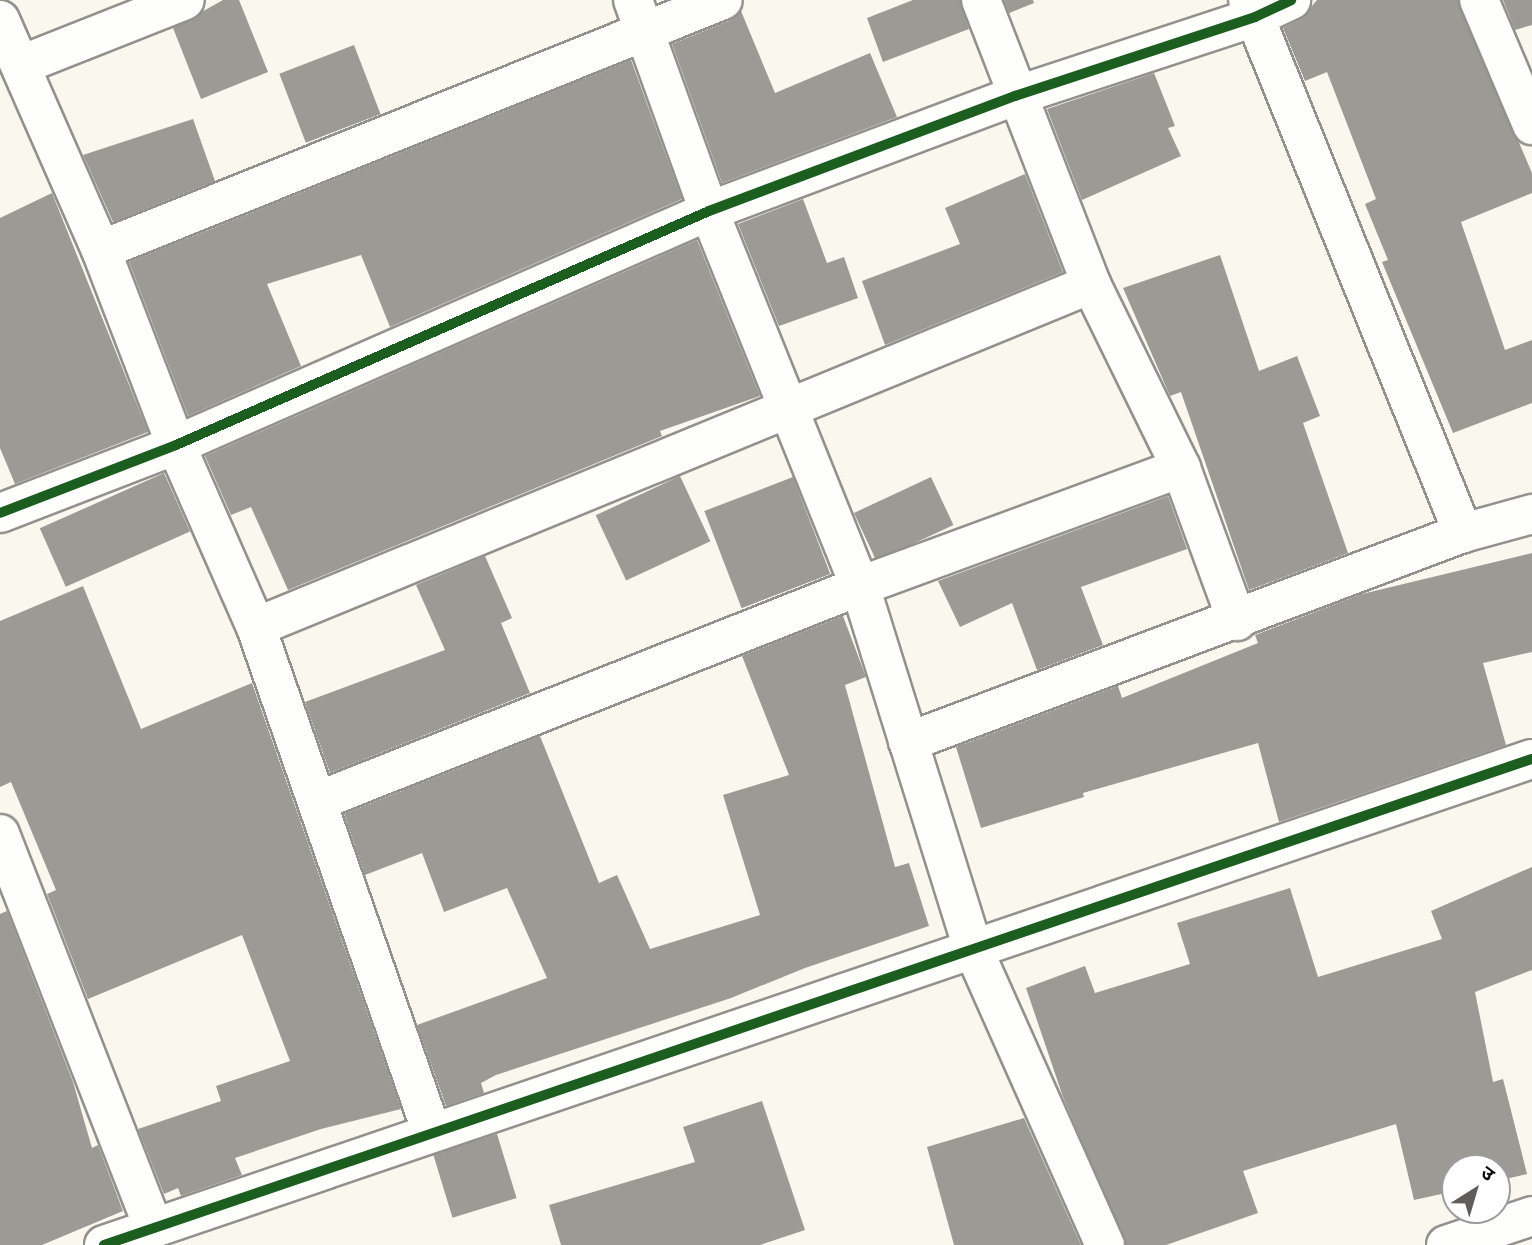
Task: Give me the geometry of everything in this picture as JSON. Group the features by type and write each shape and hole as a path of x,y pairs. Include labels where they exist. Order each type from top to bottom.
{"street":[{"path":"20,65 185,0"},
{"path":"101,250 638,15 723,0"},
{"path":"981,0 1015,96 1091,285 1181,468 1237,621"},
{"path":"0,513 176,444 709,211 1251,9 1291,0"},
{"path":"1479,0 1532,125"},
{"path":"1251,9 1463,533"},
{"path":"638,15 709,211 860,586 974,951 1105,1245"},
{"path":"0,20 101,250 176,444 256,627 432,1130"},
{"path":"256,627 1091,285"},
{"path":"318,801 860,586 1181,468"},
{"path":"908,743 1237,621 1463,533 1532,514"},
{"path":"104,1245 432,1130 974,951 1532,759"},
{"path":"0,834 153,1227"},
{"path":"1446,1245 1532,1216"}],"building":[{"path":"223,0 239,0 268,72 201,99 173,28"},
{"path":"913,0 960,0 969,29 883,62 867,18"},
{"path":"1004,0 1033,0 1034,3 1009,13"},
{"path":"1317,0 1458,0 1532,173 1532,193 1461,222 1505,350 1532,340 1532,403 1453,433 1382,262 1388,260 1365,204 1376,199 1327,72 1305,81 1283,28 1301,19"},
{"path":"1503,0 1532,0 1532,25 1515,30"},
{"path":"741,11 775,93 870,53 897,117 722,183 672,44 731,20"},
{"path":"354,45 381,114 306,143 279,74"},
{"path":"631,60 682,199 390,327 361,255 267,284 301,366 188,416 129,262"},
{"path":"1154,73 1175,126 1168,128 1181,156 1082,200 1047,109"},
{"path":"193,119 215,181 113,222 83,155"},
{"path":"1025,174 1063,272 885,345 862,281 960,244 945,208"},
{"path":"52,193 148,432 15,484 0,448 0,218"},
{"path":"803,199 827,263 844,257 858,298 779,326 738,224"},
{"path":"697,240 760,396 660,431 662,436 288,590 251,507 231,515 205,456"},
{"path":"1220,255 1259,371 1297,356 1320,416 1303,423 1348,553 1249,590 1181,392 1170,396 1123,288"},
{"path":"164,473 190,531 66,587 40,528"},
{"path":"680,476 710,541 626,581 596,515"},
{"path":"793,477 830,574 742,608 704,511"},
{"path":"931,477 953,525 876,561 854,513"},
{"path":"1168,496 1187,549 1081,587 1103,645 1037,670 1012,603 960,627 938,581"},
{"path":"1532,553 1532,652 1483,663 1506,745 1279,822 1258,743 1083,793 1084,797 981,828 956,747 1118,686 1122,698 1258,643 1255,635 1362,594"},
{"path":"485,556 512,618 501,623 530,693 330,773 305,702 445,650 416,585"},
{"path":"83,586 141,729 252,683 401,1109 321,1129 235,1158 242,1175 181,1196 178,1188 164,1194 138,1129 221,1101 216,1086 290,1061 242,935 88,999 47,894 56,890 11,782 0,787 0,621"},
{"path":"843,616 866,677 845,685 895,867 909,863 929,926 805,968 731,998 496,1075 481,1083 484,1093 446,1106 417,1025 547,978 507,888 444,912 422,853 365,875 344,814 540,736 599,883 617,875 650,949 760,915 723,795 789,775 742,656"},
{"path":"1532,867 1532,970 1475,992 1493,1082 1503,1079 1527,1174 1511,1178 1511,1154 1441,1154 1441,1194 1414,1200 1396,1124 1243,1171 1258,1213 1166,1245 1126,1245 1063,1097 1026,988 1085,966 1095,993 1190,964 1177,923 1290,888 1318,977 1442,939 1431,911"},
{"path":"7,911 73,1082 92,1148 98,1145 123,1211 42,1245 0,1245 0,914"},
{"path":"762,1101 805,1230 760,1245 561,1245 549,1205 695,1162 683,1127"},
{"path":"1024,1118 1081,1245 954,1245 927,1147"},
{"path":"497,1134 517,1198 453,1218 433,1154"}],"cycle path":[{"path":"0,513 176,445 709,211 1015,96 1255,17 1291,0"},
{"path":"104,1245 1532,759"}]}
